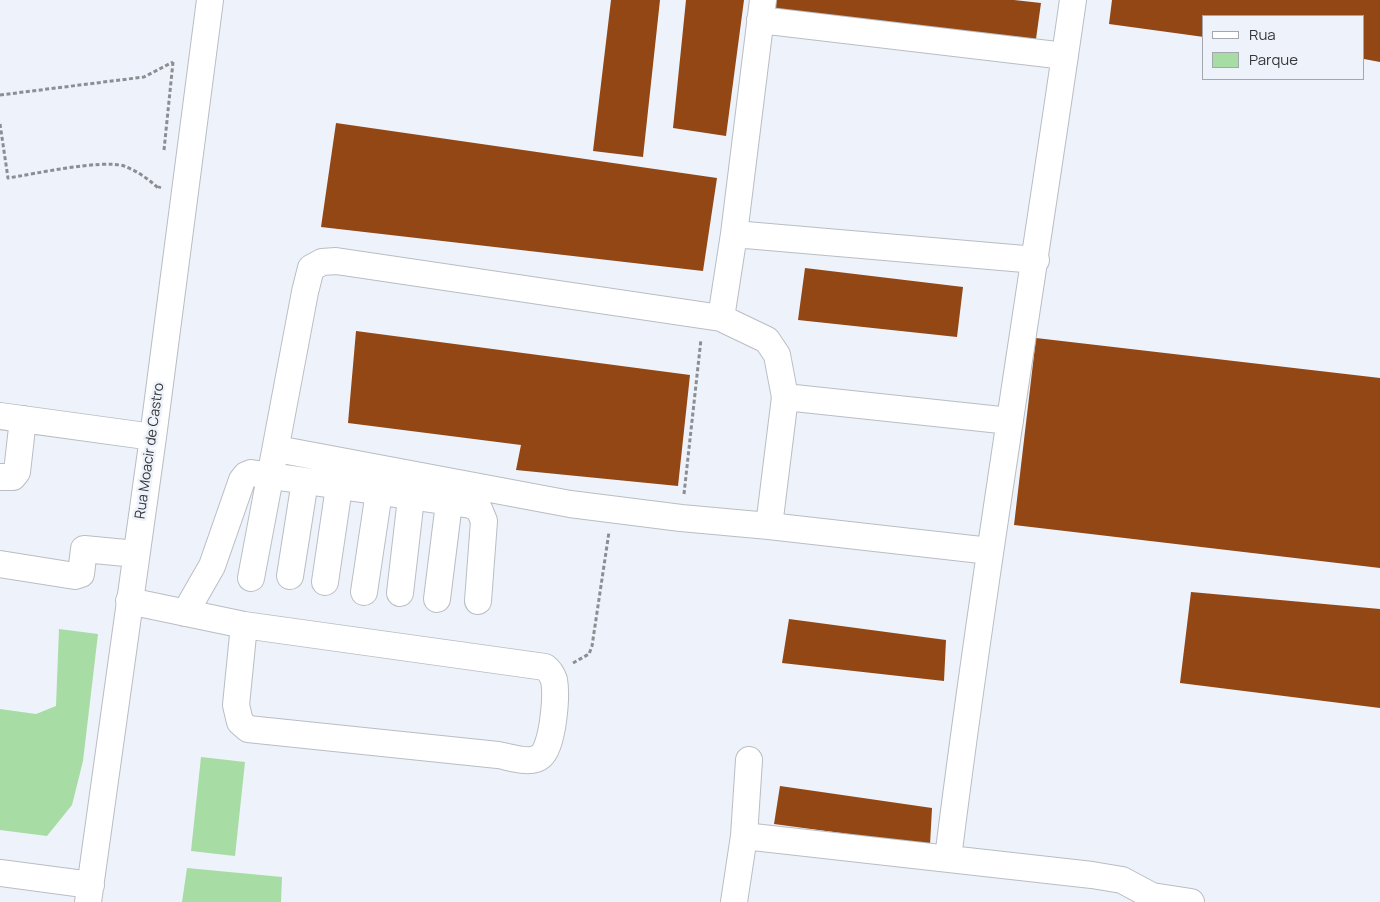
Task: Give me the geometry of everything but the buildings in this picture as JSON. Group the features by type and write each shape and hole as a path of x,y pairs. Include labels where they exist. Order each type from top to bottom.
{"street":[{"name":"Rua Moacir de Castro","path":"90,894 153,437 210,0"},
{"path":"948,858 973,662 1036,260 1073,0"},
{"path":"713,317 734,234 761,10 1065,56"},
{"path":"734,234 1036,260"},
{"path":"251,578 272,476 305,292 311,268 322,262 336,261 713,317 767,340 777,355 785,397 769,526"},
{"path":"785,397 1010,421"},
{"path":"0,477 13,477 17,472 11,417 153,437"},
{"path":"277,449 570,504 681,518 990,551"},
{"path":"185,613 212,566 242,480 246,474 272,476 379,492 471,506 479,509 484,521 478,601"},
{"path":"290,576 305,481"},
{"path":"325,582 339,486"},
{"path":"364,592 379,492"},
{"path":"400,593 411,498"},
{"path":"437,599 449,503"},
{"path":"0,564 75,576 81,574 84,550 136,554"},
{"path":"129,601 244,626 545,667 551,672 554,681 554,712 548,747 540,758 529,760 498,755 248,729 240,722 236,705 244,626"},
{"path":"734,902 744,836 749,760"},
{"path":"744,836 948,858 1122,880 1152,896 1191,902"},
{"path":"0,873 90,894"}],"path":[{"path":"0,96 144,77 174,62 163,156"},
{"path":"0,124 8,178 106,164 122,165 136,171 159,189 160,179"},
{"path":"681,518 713,317"},
{"path":"551,672 580,660 589,654 592,646 612,510"}],"green space":[{"path":"59,629 98,634 83,761 72,805 47,836 0,830 0,709 36,714 56,706"},
{"path":"201,757 245,762 235,856 191,851"},
{"path":"187,868 282,877 281,902 182,902"}]}
